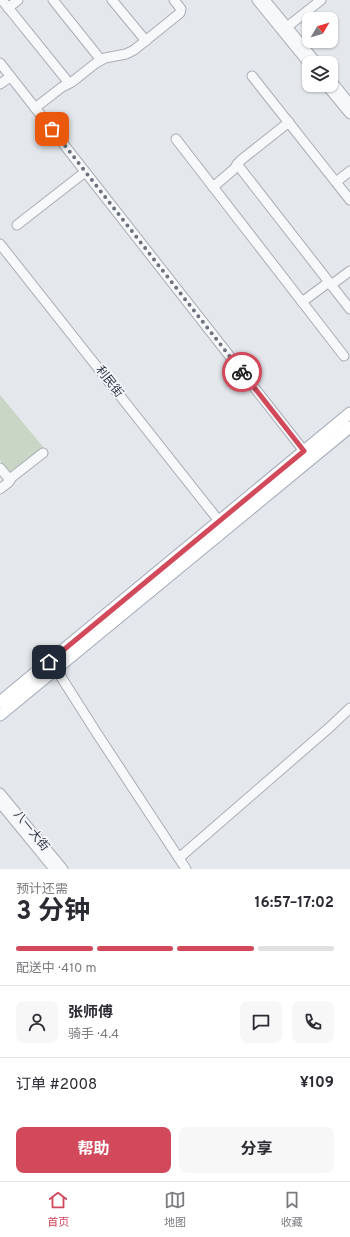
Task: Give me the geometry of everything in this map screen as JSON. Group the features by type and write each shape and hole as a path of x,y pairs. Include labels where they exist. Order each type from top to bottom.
{"main road":[{"path":"0,702 350,413"},
{"path":"0,716 350,427"}],"street":[{"path":"2,0 69,83"},
{"path":"8,8 18,0"},
{"path":"53,0 101,60"},
{"path":"112,0 146,41"},
{"path":"35,108 96,63 105,58 126,54 146,41 180,13 181,9 174,0"},
{"path":"257,0 302,56"},
{"path":"265,0 311,56"},
{"path":"287,27 321,0"},
{"path":"0,63 304,451"},
{"path":"0,84 10,76"},
{"path":"252,76 350,200"},
{"path":"338,89 350,104"},
{"path":"332,92 350,114"},
{"path":"213,186 233,170 237,164 289,122"},
{"path":"176,139 344,356"},
{"path":"237,164 350,310"},
{"path":"336,182 350,171"},
{"path":"16,225 85,172"},
{"name":"利民街","path":"0,244 219,521"},
{"path":"302,302 350,271"},
{"path":"0,489 43,453"},
{"path":"0,468 10,480"},
{"path":"56,669 186,869"},
{"path":"179,858 350,708"},
{"name":"八一大街","path":"0,793 63,869"},
{"name":"八一大街","path":"0,803 54,869"}],"green space":[{"path":"0,395 44,448 12,472 9,472 0,460"}],"way so far":[{"path":"52,129 242,372"}],"route":[{"path":"49,662 304,451 242,372"}]}
